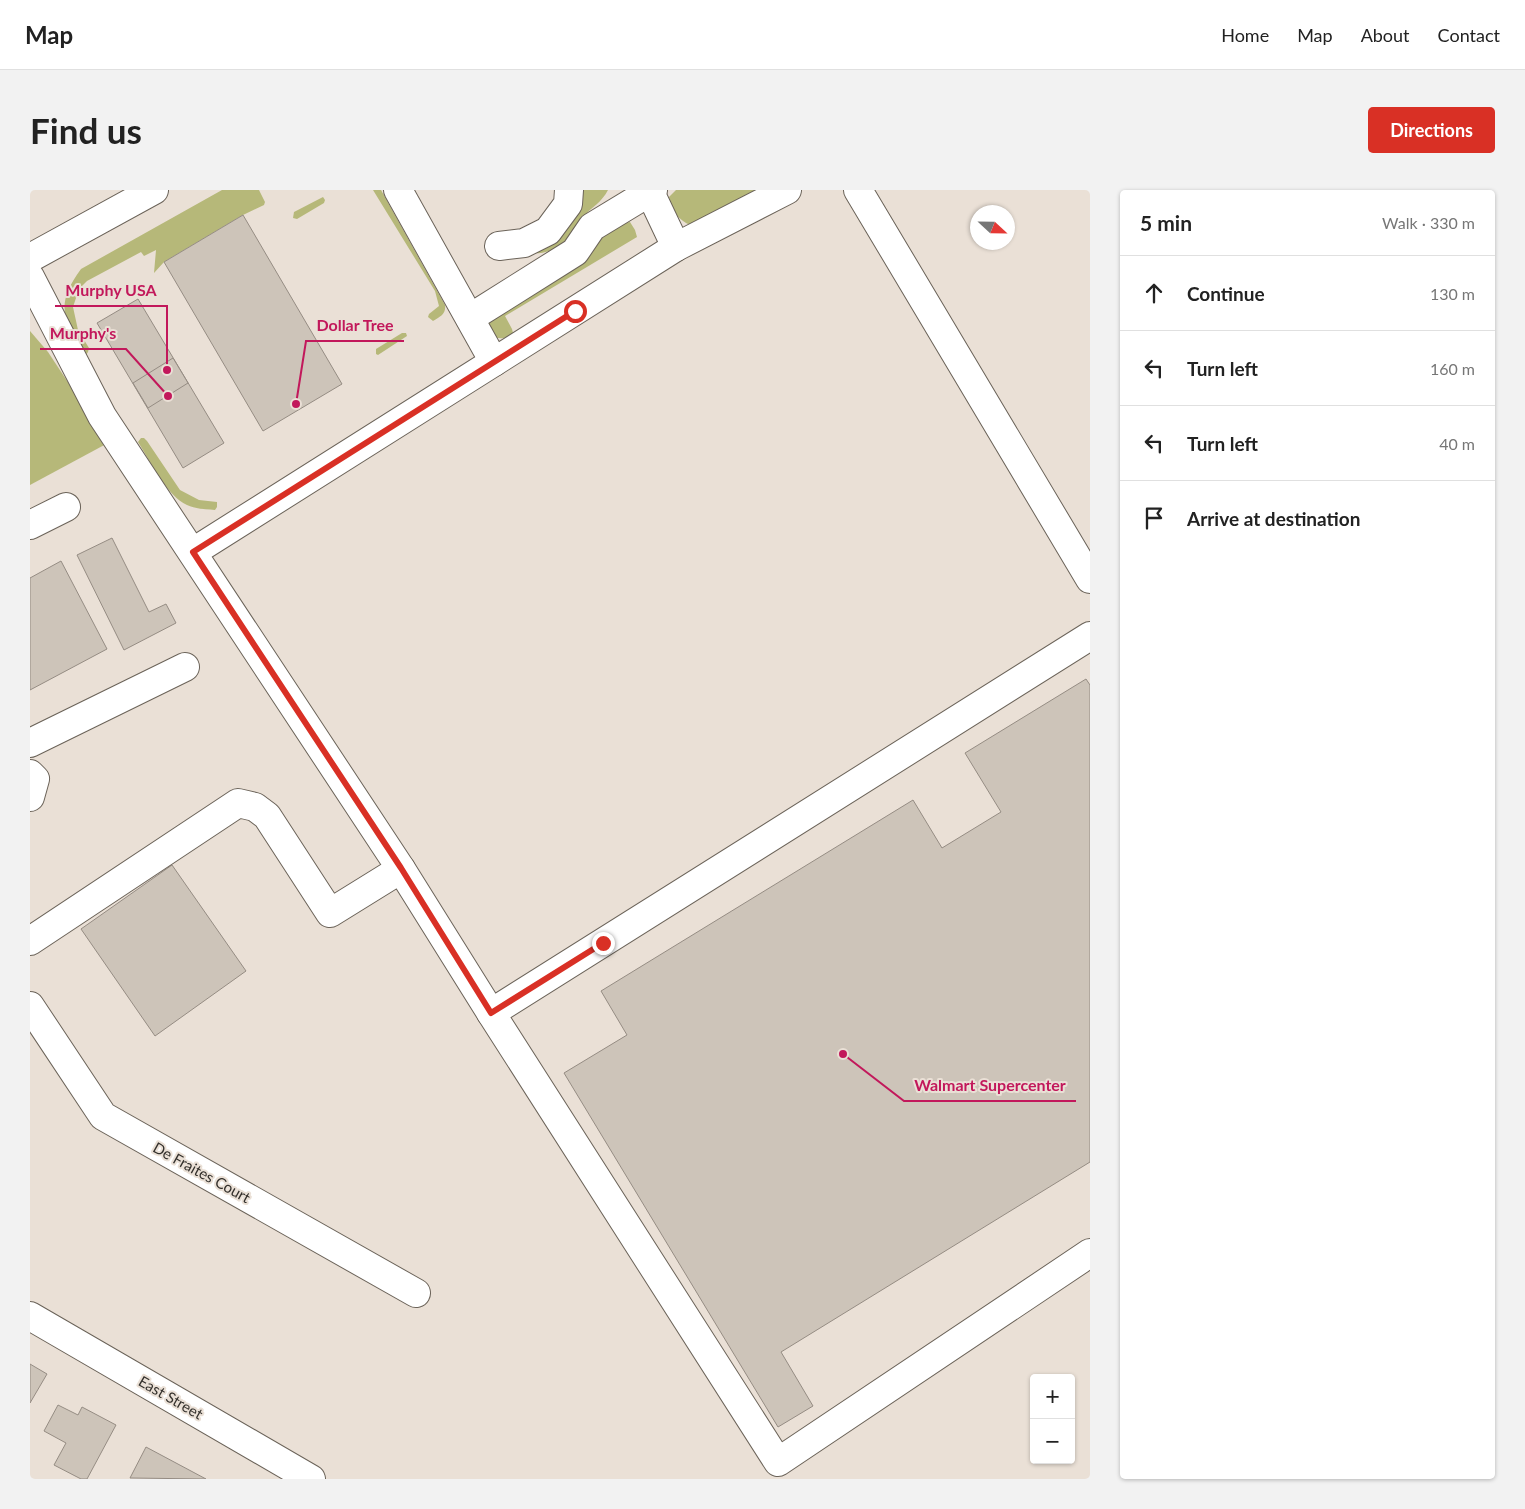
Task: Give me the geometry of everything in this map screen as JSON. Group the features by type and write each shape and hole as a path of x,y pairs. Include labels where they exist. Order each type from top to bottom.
{"street":[{"path":"30,258 154,190"},
{"path":"398,190 494,362"},
{"path":"499,246 524,243 548,231 568,204 569,190"},
{"path":"193,552 676,247 787,190"},
{"path":"858,190 1090,579"},
{"path":"470,318 575,252 592,227 651,191 676,247"},
{"path":"30,276 102,416 401,868 778,1470 1090,1253"},
{"path":"30,526 66,507"},
{"path":"491,1013 1090,636"},
{"path":"30,743 185,667"},
{"path":"30,774 35,779 30,797"},
{"path":"30,941 238,803 255,807 267,816 330,913 401,868"},
{"name":"De Fraites Court","path":"30,1006 103,1116 416,1292"},
{"name":"East Street","path":"30,1316 311,1479"}],"green space":[{"path":"222,190 259,190 265,202 264,205 243,215 164,262 154,273 156,250 144,256 141,252 87,281 79,289 73,307 78,330 89,348 86,355 84,355 71,332 65,312 67,293 81,269"},
{"path":"373,190 381,190 445,305 444,313 433,321 428,317 439,306 435,291"},
{"path":"581,190 608,190 600,201 584,216 565,241 546,252 533,252"},
{"path":"676,190 759,190 690,225 679,218 672,207 669,197"},
{"path":"323,197 324,203 297,219 293,218 294,212"},
{"path":"630,222 637,237 505,316 513,333 508,337 497,338 491,336 487,322 588,256 602,238 624,223"},
{"path":"30,331 48,352 108,443 30,485"},
{"path":"402,333 406,333 407,336 378,355 376,354 376,349"},
{"path":"141,438 147,441 180,490 199,500 217,502 215,510 190,506 173,494 138,442"}],"building":[{"path":"243,215 342,384 263,431 164,262"},
{"path":"138,299 224,443 183,468 97,323"},
{"path":"173,358 188,383 148,408 133,383"},
{"path":"112,538 149,612 166,604 176,623 124,650 77,555"},
{"path":"61,561 107,649 30,690 30,578"},
{"path":"1086,679 1090,685 1090,1162 781,1352 813,1406 778,1427 564,1073 627,1035 601,991 913,800 942,848 1001,812 965,753"},
{"path":"172,865 246,971 155,1036 81,929"},
{"path":"30,1364 47,1374 30,1403"},
{"path":"58,1405 78,1415 82,1407 116,1425 87,1479 81,1479 54,1465 66,1443 44,1431"},
{"path":"146,1447 206,1479 130,1478"}],"place":[{"name":"Murphy USA","path":"167,370"},
{"name":"Murphy's","path":"168,396"},
{"name":"Dollar Tree","path":"296,404"},
{"name":"Walmart Supercenter","path":"843,1054"}],"route":[{"path":"575,311 193,552 401,868 491,1013 603,943"}]}
